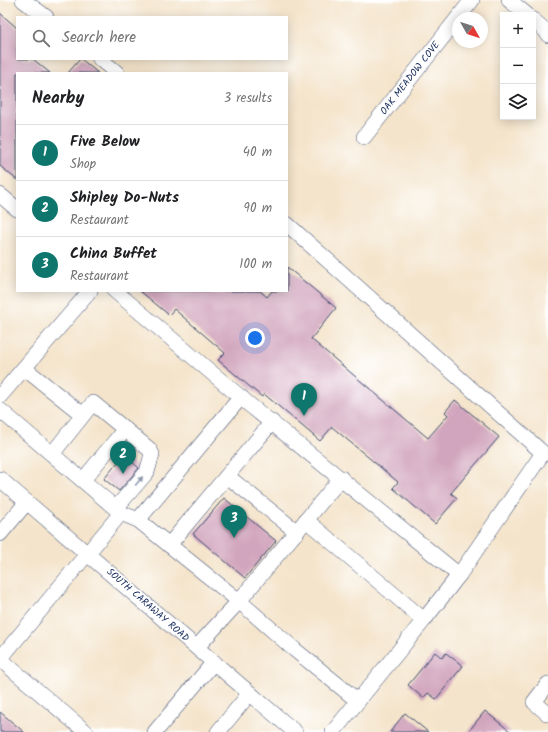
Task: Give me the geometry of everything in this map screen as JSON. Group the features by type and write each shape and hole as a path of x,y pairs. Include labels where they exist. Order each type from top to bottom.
{"street":[{"path":"23,0 45,16"},
{"name":"OAK MEADOW COVE","path":"364,137 472,0"},
{"path":"509,0 523,12"},
{"path":"536,23 546,31 548,35"},
{"path":"101,60 116,72"},
{"path":"0,195 16,208"},
{"path":"288,225 543,454 459,575 333,732"},
{"path":"0,396 89,292"},
{"path":"116,292 241,397 459,575"},
{"path":"24,368 83,415"},
{"path":"138,520 241,397"},
{"path":"52,454 93,403 149,449 152,454 147,472 88,553 0,659 86,732"},
{"path":"0,410 119,511 138,520 358,701"},
{"path":"169,546 272,422"},
{"path":"83,480 125,430"},
{"path":"228,476 296,532"},
{"name":"SOUTH CARAWAY ROAD","path":"0,478 295,732"},
{"path":"197,647 238,601 341,478"},
{"path":"0,534 27,502"},
{"path":"306,520 424,620"},
{"path":"156,732 214,662"},
{"path":"548,684 534,702 548,714"},
{"path":"218,732 250,693"}],"building":[{"path":"0,13 16,27 16,60 34,60 49,72 16,72 16,179 0,166"},
{"path":"79,60 82,60 97,72 69,72"},
{"path":"288,268 336,308 311,339 428,438 448,415 445,412 455,400 499,437 451,493 457,498 435,524 393,488 398,482 332,427 320,441 264,394 262,397 218,360 225,353 174,309 169,315 141,292 261,292 267,297 271,292 288,292"},
{"path":"124,455 139,468 119,491 104,479"},
{"path":"224,498 276,541 245,578 193,534"},
{"path":"435,652 442,658 446,653 463,666 436,699 428,693 423,698 408,685"},
{"path":"485,711 511,732 468,732"},
{"path":"0,712 24,732 0,732"},
{"path":"405,713 428,732 390,732"}],"place":[{"name":"Five Below","path":"304,416"},
{"name":"Shipley Do-Nuts","path":"123,474"},
{"name":"China Buffet","path":"234,538"}]}
